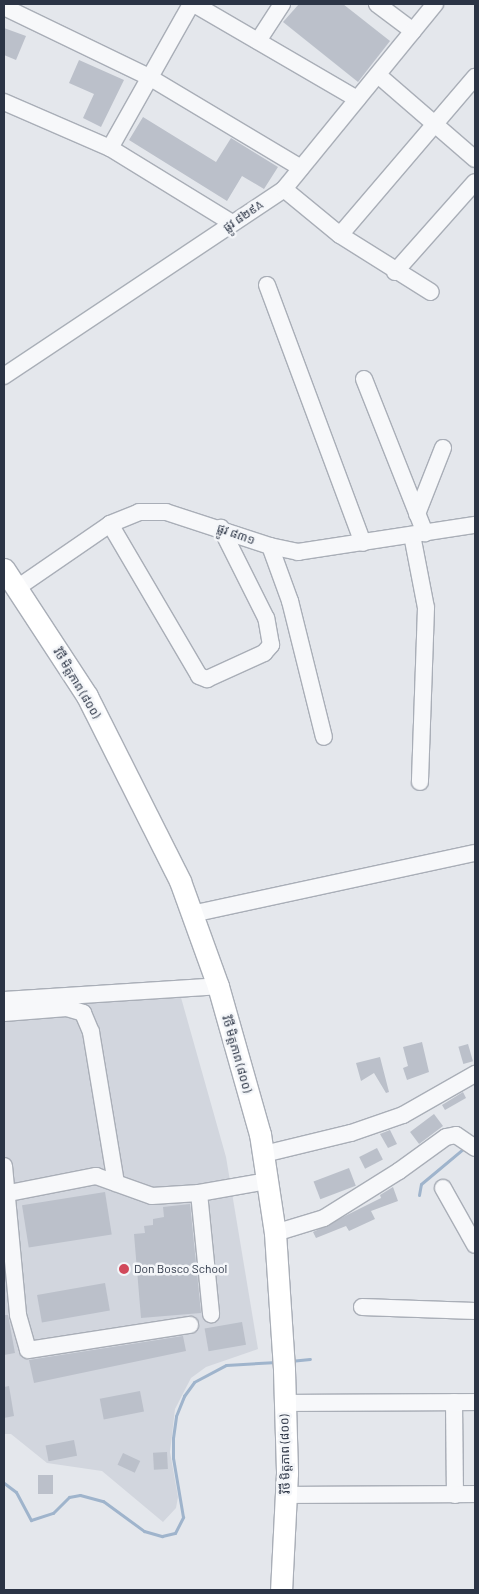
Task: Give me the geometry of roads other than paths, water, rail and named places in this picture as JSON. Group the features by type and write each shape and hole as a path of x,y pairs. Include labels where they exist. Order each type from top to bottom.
{"main road":[{"name":"វិថី មិត្តភាព (៨០០)","path":"4,569 86,696 158,836 192,914 218,986 264,1154 275,1232 284,1370 286,1495 281,1590"}],"street":[{"path":"110,148 149,77 193,4 357,99"},
{"path":"258,41 282,4"},
{"path":"377,4 413,31"},
{"name":"ផ្លូវ ៨២៩A","path":"4,376 284,189 435,4"},
{"path":"4,7 149,77 301,168"},
{"path":"378,75 436,123 475,159"},
{"path":"340,235 475,77"},
{"path":"4,102 110,148 232,223"},
{"path":"395,272 475,182"},
{"path":"284,189 340,235 395,272 431,292"},
{"path":"267,285 363,543"},
{"path":"364,379 417,514 426,608 420,782"},
{"path":"417,514 443,448"},
{"name":"ផ្លូវ ៨៣១","path":"17,588 110,524 139,512 166,512 221,528 270,546 298,552 475,525"},
{"path":"110,524 198,676 207,679 264,652 271,645 266,618 221,528"},
{"path":"270,546 290,601 324,737"},
{"path":"192,914 475,853"},
{"path":"4,1000 218,986"},
{"path":"4,1013 67,1008 83,1013 91,1032 116,1183"},
{"path":"264,1154 351,1133 403,1115 475,1074"},
{"path":"275,1232 324,1218 399,1172 446,1137 456,1135 475,1148"},
{"path":"4,1166 11,1316 28,1350 35,1351 190,1325"},
{"path":"5,1194 96,1176 143,1195 199,1193 268,1181"},
{"path":"443,1188 475,1245"},
{"path":"199,1193 211,1314"},
{"path":"362,1307 475,1311"},
{"path":"454,1402 455,1495"},
{"path":"285,1403 475,1402"},
{"path":"286,1495 475,1494"}],"waterway":[{"path":"419,1195 421,1184 464,1148"},
{"path":"290,1361 310,1359"},
{"path":"4,1483 16,1492 31,1520 53,1513 69,1497 80,1495 103,1501 144,1531 162,1536 175,1533 183,1517 173,1458 173,1438 176,1416 184,1396 194,1382 226,1365 277,1362"}],"place":[{"name":"Don Bosco School","path":"124,1269"}]}
